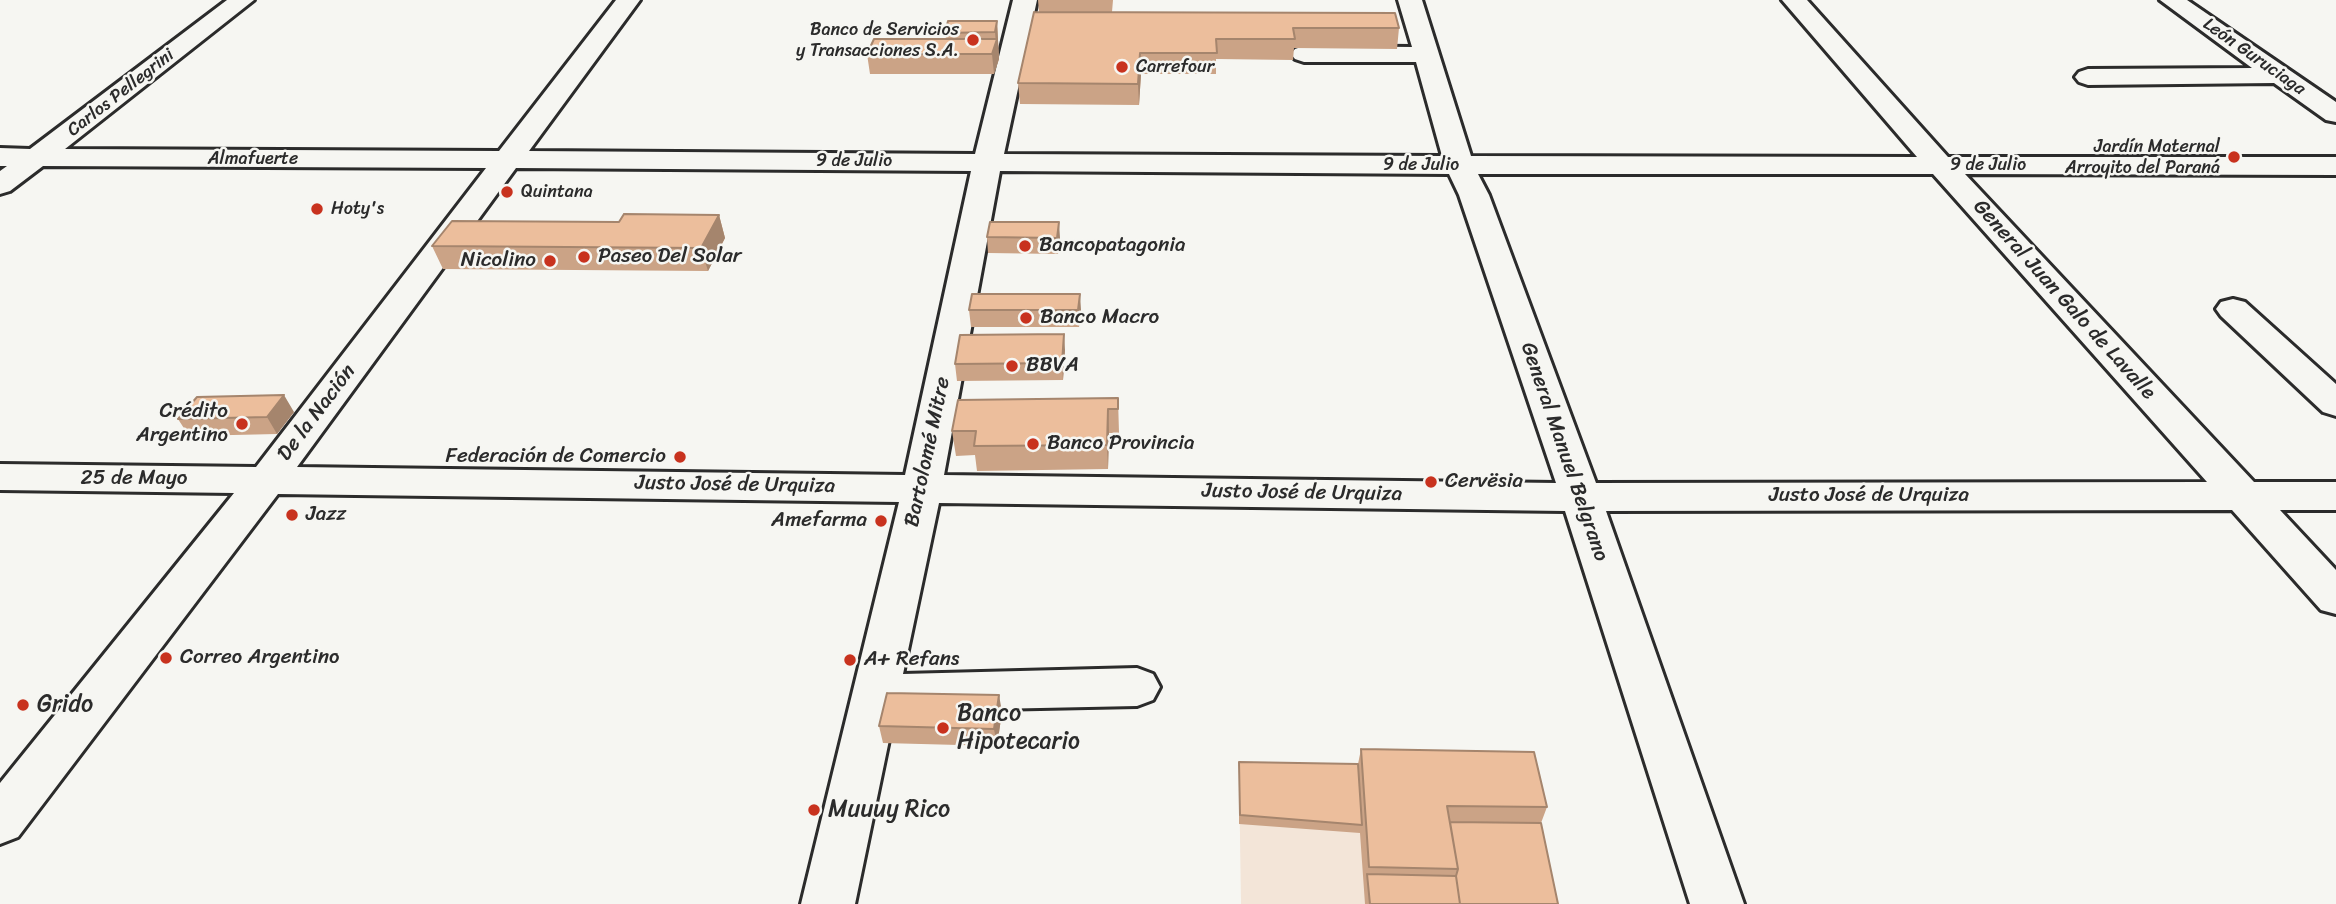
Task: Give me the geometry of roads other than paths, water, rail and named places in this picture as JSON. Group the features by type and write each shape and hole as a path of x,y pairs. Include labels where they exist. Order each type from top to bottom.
{"street":[{"name":"Carlos Pellegrini","path":"0,185 242,0"},
{"name":"De la Nación","path":"0,821 267,480 628,0"},
{"name":"Bartolomé Mitre","path":"828,904 922,487 988,161 1026,0"},
{"name":"General Manuel Belgrano","path":"1410,0 1459,165 1474,195 1581,497 1717,904"},
{"name":"General Juan Galo de Lavalle","path":"1794,0 1940,165 2336,598"},
{"name":"León Guruciaga","path":"2172,0 2336,114"},
{"path":"1304,54 1426,55"},
{"path":"2088,77 2280,75"},
{"name":"Almafuerte","path":"0,157 506,160"},
{"name":"9 de Julio","path":"506,160 2336,166"},
{"path":"2233,309 2336,404"},
{"name":"25 de Mayo","path":"0,477 267,480"},
{"name":"Justo José de Urquiza","path":"267,480 1581,497 2336,496"},
{"path":"876,693 1137,687"}],"place":[{"name":"Banco de Servicios y Transacciones S.A.","path":"973,40"},
{"name":"Carrefour","path":"1122,67"},
{"name":"Jardín Maternal Arroyito del Paraná","path":"2234,157"},
{"name":"Quintana","path":"507,192"},
{"name":"Hoty's","path":"317,209"},
{"name":"Bancopatagonia","path":"1025,246"},
{"name":"Paseo Del Solar","path":"584,257"},
{"name":"Nicolino","path":"550,261"},
{"name":"Banco Macro","path":"1026,318"},
{"name":"BBVA","path":"1012,366"},
{"name":"Crédito Argentino","path":"242,424"},
{"name":"Banco Provincia","path":"1033,444"},
{"name":"Federación de Comercio","path":"680,457"},
{"name":"Cervësia","path":"1431,482"},
{"name":"Jazz","path":"292,515"},
{"name":"Amefarma","path":"881,521"},
{"name":"Correo Argentino","path":"166,658"},
{"name":"A+ Refans","path":"850,660"},
{"name":"Grido","path":"23,705"},
{"name":"Banco Hipotecario","path":"943,728"},
{"name":"Muuuy Rico","path":"814,810"}]}
